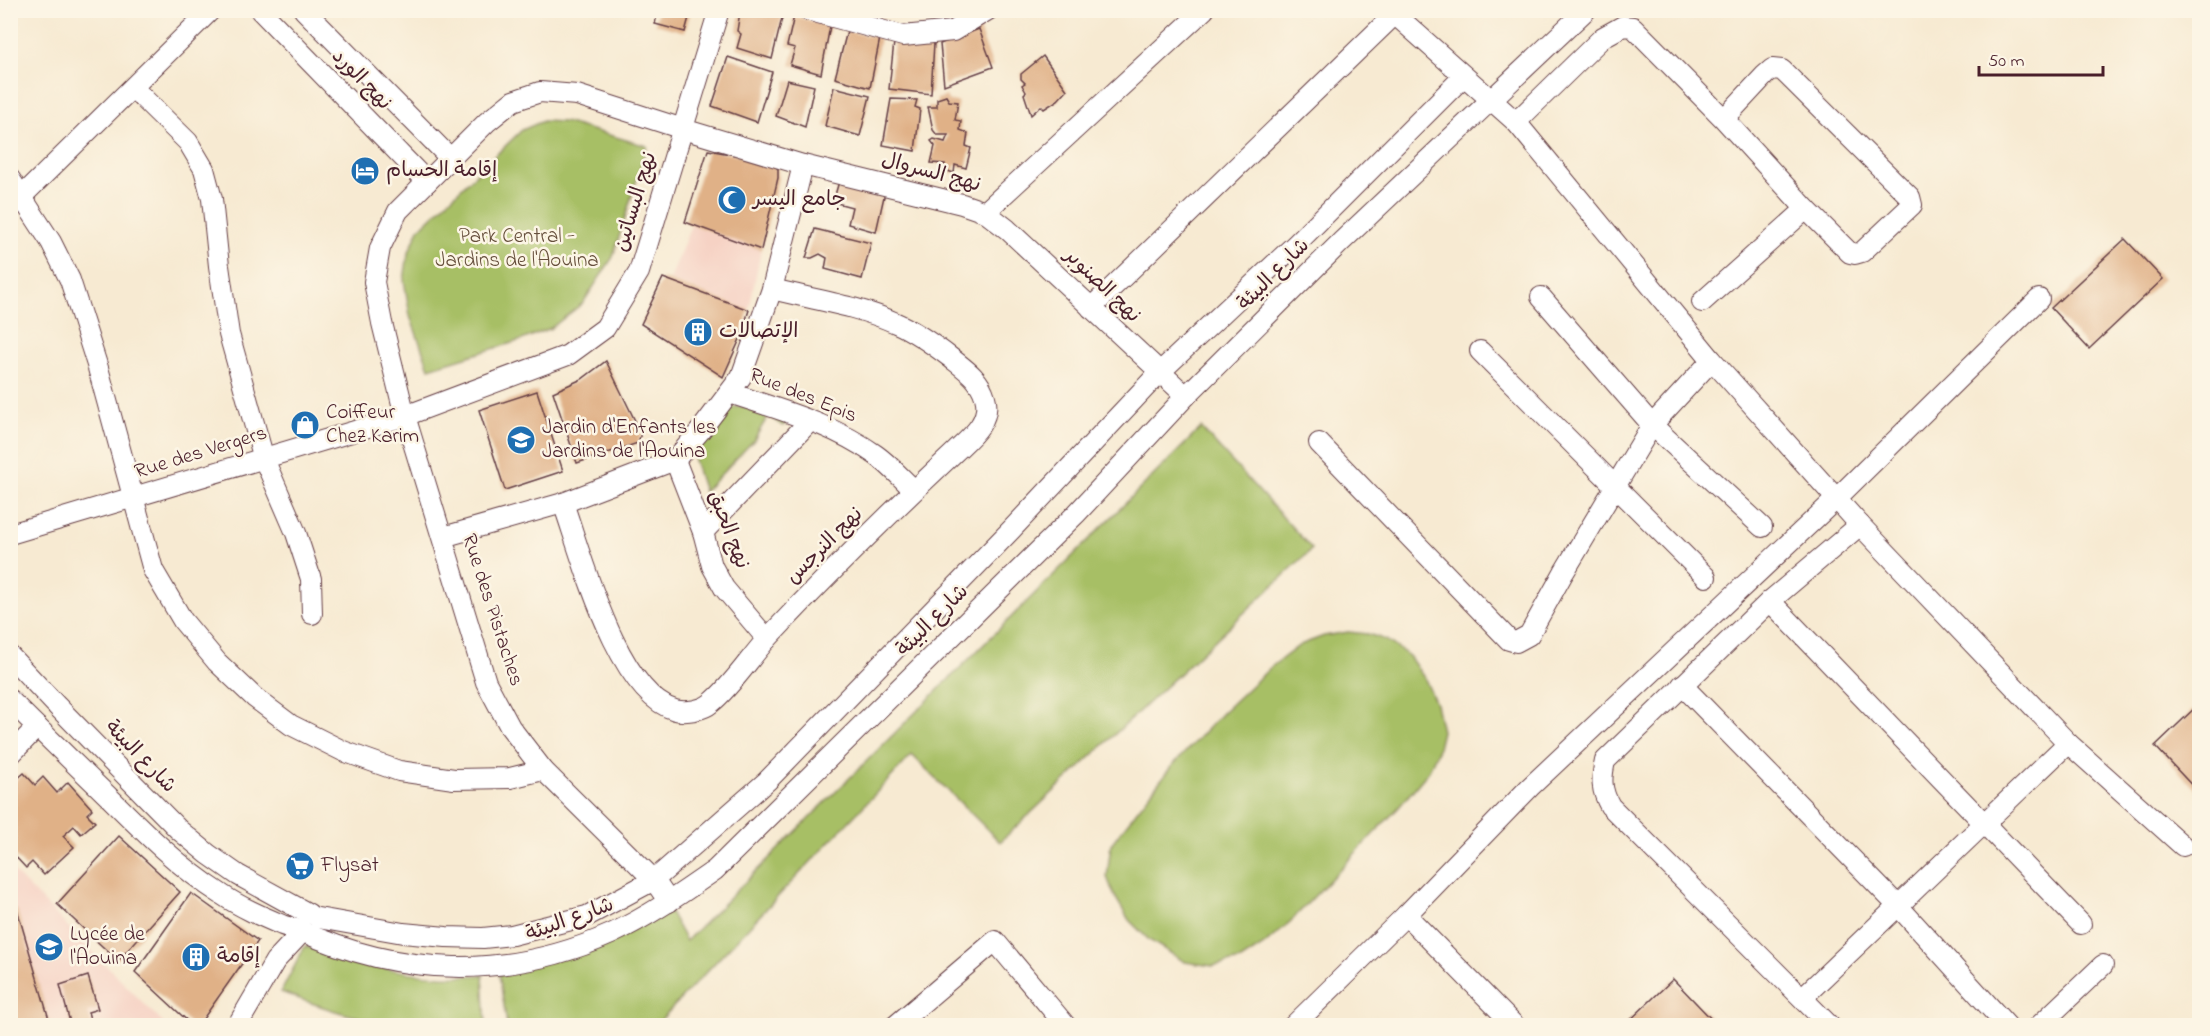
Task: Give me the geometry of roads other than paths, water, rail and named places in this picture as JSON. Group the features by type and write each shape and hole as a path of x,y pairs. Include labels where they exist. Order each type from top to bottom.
{"street":[{"path":"17,202 211,10"},
{"name":"نهج الورد","path":"260,10 427,182"},
{"name":"نهج الورد","path":"304,10 450,158"},
{"name":"نهج البساتين","path":"405,416 568,355 605,328 639,272 719,10"},
{"path":"807,10 903,36 953,31 988,10"},
{"name":"نهج السروال","path":"450,158 487,122 513,101 540,92 578,95 803,165 962,204 985,212 1204,10"},
{"name":"شارع البيئة","path":"10,656 179,830 208,854 308,926 357,953 400,963 443,968 485,968 515,964 576,948 610,934 669,902 715,870 1076,514 1186,396 1341,242 1586,10"},
{"path":"1091,308 1392,13 1516,122 1712,360 1860,525 2068,743 2182,846"},
{"path":"1516,122 1603,37 1623,26 1633,27 1724,119 1806,209 1850,253 1862,252 1912,203 1910,197 1782,70 1773,69 1765,75 1724,119"},
{"name":"شارع البيئة","path":"10,700 168,854 220,894 254,913 308,926 483,938 512,935 587,916 654,880 767,781 1011,530 1159,373 1296,244 1463,77"},
{"path":"133,88 188,142 204,169 212,199 223,303 230,334 264,459 296,533 310,579 312,614"},
{"name":"Rue des Pistaches","path":"450,158 398,211 380,248 374,282 405,416 486,682 510,727 543,770 654,880 669,902"},
{"path":"443,537 563,503 675,460 741,377 772,289 803,165"},
{"path":"10,178 17,202 51,242 76,297 98,368 153,570 183,621 225,669 255,698 291,725 343,751 399,771 454,779 510,778 543,770"},
{"path":"1702,302 1806,209"},
{"name":"نهج الصنوبر","path":"985,212 1008,229 1186,396"},
{"name":"نهج النرجس","path":"563,503 608,632 624,663 658,701 674,710 686,712 710,704 767,639 981,425 987,412 986,398 980,384 934,345 896,323 772,289"},
{"path":"1541,297 1652,425 1762,527"},
{"path":"1293,1026 1406,915 1530,787 1837,498 2040,299"},
{"path":"1480,351 1706,577"},
{"path":"1318,443 1509,640 1516,642 1529,635 1652,425 1712,360"},
{"name":"Rue des Epis","path":"730,393 810,421 848,438 877,456 914,490"},
{"name":"Rue des Vergers","path":"10,534 405,416"},
{"path":"703,531 810,421"},
{"name":"نهج الحبق","path":"675,460 703,531 712,566 724,588 767,639"},
{"path":"1830,1026 1610,806 1603,794 1601,780 1605,761 1770,601 1860,525"},
{"path":"1770,601 2080,924"},
{"path":"1682,686 1899,907 2007,1026"},
{"path":"10,755 38,727"},
{"path":"1803,997 2068,743"},
{"path":"1406,915 1515,1026"},
{"path":"237,1026 275,961 308,926"},
{"path":"895,1026 995,940 1066,1026"},
{"path":"2039,1026 2103,965"}],"place":[{"name":"إقامة الحسام","path":"365,171"},
{"name":"جامع اليسر","path":"732,200"},
{"name":"الإتصالات","path":"698,332"},
{"name":"Coiffeur Chez Karim","path":"305,425"},
{"name":"Jardin d'Enfants les Jardins de l'Aouina","path":"521,440"},
{"name":"Flysat","path":"300,866"},
{"name":"Lycée de l'Aouina","path":"49,947"},
{"name":"إقامة","path":"196,957"}],"park label":[{"name":"Park Central - Jardins de l'Aouina","path":"517,249"}]}
